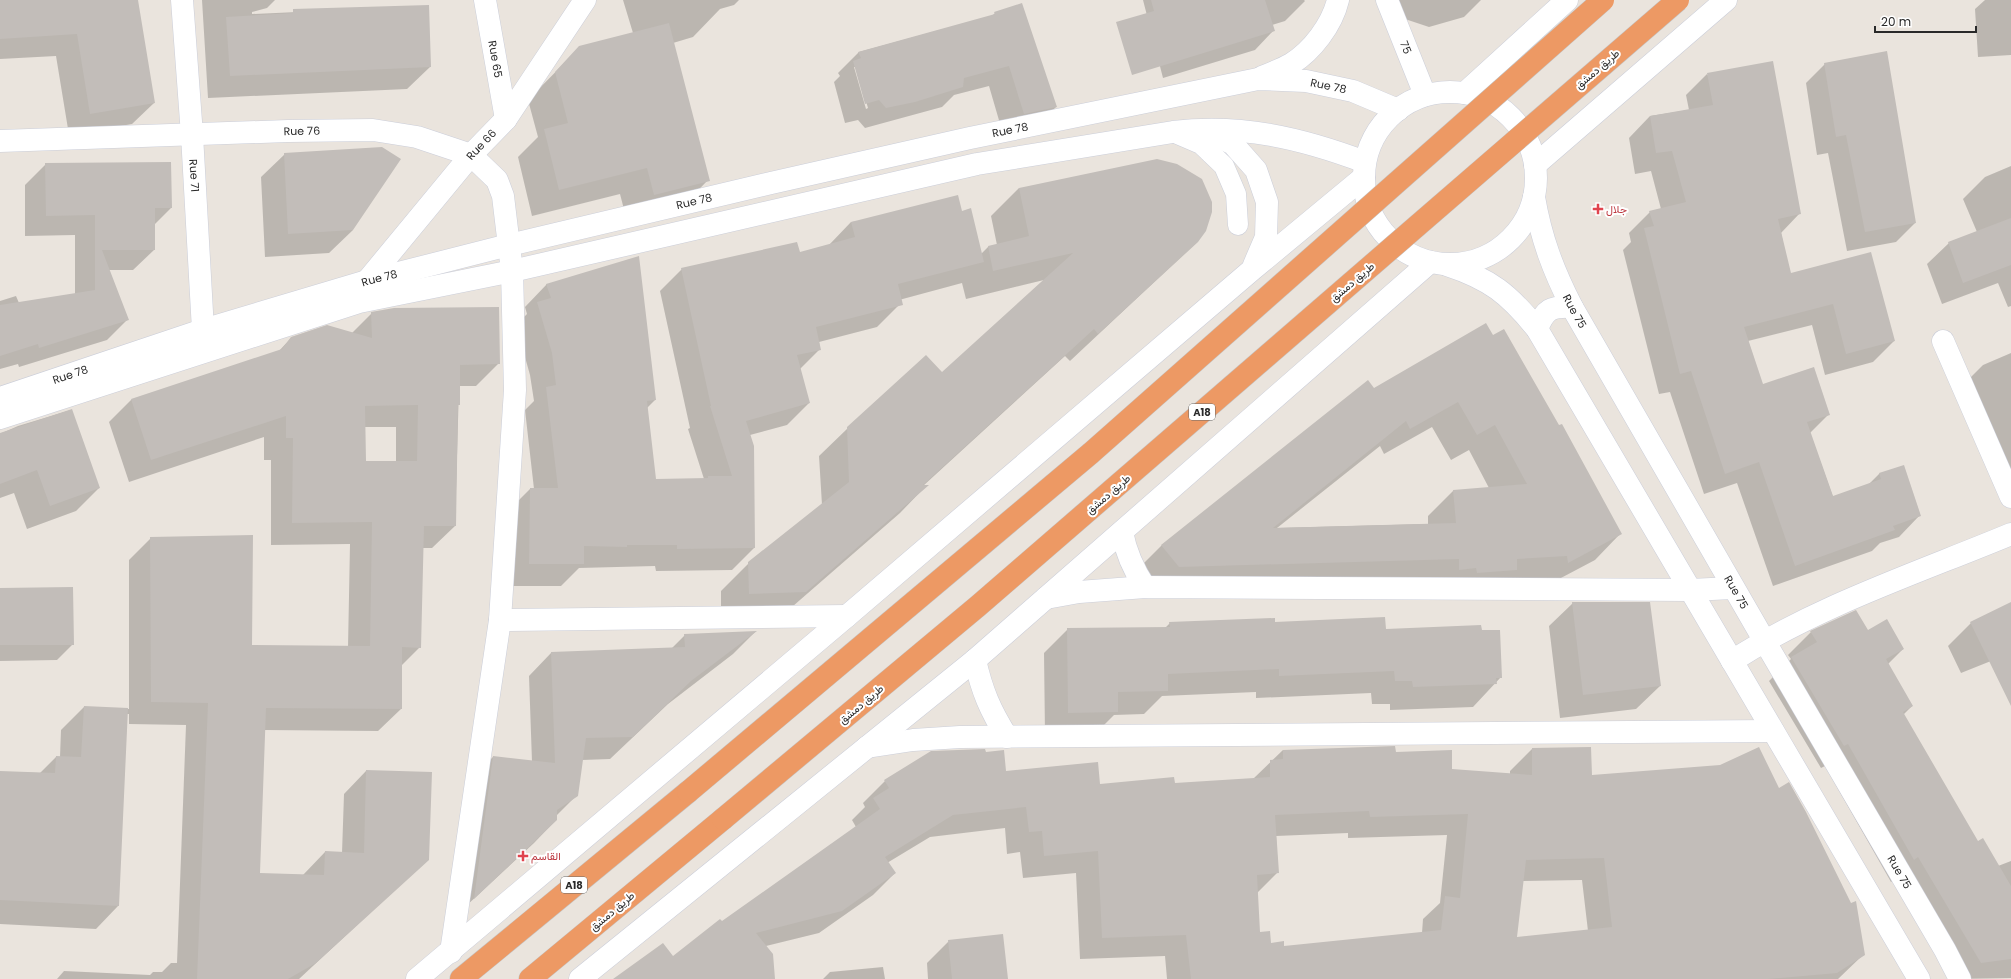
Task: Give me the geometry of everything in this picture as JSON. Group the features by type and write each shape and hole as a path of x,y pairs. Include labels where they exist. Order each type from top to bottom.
{"highway":[{"name":"A18","path":"461,979 688,792 1091,453 1603,0"},
{"name":"طريق دمشق","path":"530,979 978,606 1678,0"}],"street":[{"name":"Rue 71","path":"182,0 192,135 203,330 208,352"},
{"name":"Rue 65","path":"485,0 506,119"},
{"name":"Rue 66","path":"367,282 471,155 506,119 585,0"},
{"path":"1258,79 1291,64 1318,40 1336,8 1338,0"},
{"name":"75","path":"1387,0 1425,95"},
{"path":"1465,93 1567,0"},
{"path":"1535,165 1726,0"},
{"name":"Rue 78","path":"0,398 203,330 367,282 509,245 970,138 1258,79 1306,81 1353,91 1398,110"},
{"path":"580,979 975,660 1122,532 1438,263 1480,258 1495,251 1509,240 1520,228 1534,197 1536,181 1535,165 1531,148 1523,132 1512,118 1498,106 1482,98 1465,93 1452,92 1425,95 1398,110 1386,120 1377,133 1364,170 1365,193 1370,210 1377,224 1400,248 1414,256 1438,263 1473,274 1498,288 1519,306 1537,329 1919,979"},
{"path":"0,418 359,302 512,272 977,164 1173,132 1202,129 1244,130 1285,137 1326,147 1364,170"},
{"path":"1202,129 1233,144 1256,170 1267,202 1266,237 1253,269"},
{"name":"Rue 76","path":"0,141 288,131 373,130 418,137 471,155 497,180 503,196 512,272 515,390 500,620 451,952"},
{"path":"970,138 977,164"},
{"path":"417,979 451,952 847,616 1253,269 1364,170"},
{"path":"771,183 777,210"},
{"name":"Rue 75","path":"1534,197 1539,226 1547,254 1572,307 1733,588 1946,950 1960,979"},
{"path":"1537,329 1543,314 1556,306 1572,307"},
{"path":"1943,341 2011,497"},
{"path":"1122,532 1133,570 1145,587"},
{"path":"1732,660 1764,640 1854,598 2011,534"},
{"path":"1046,598 1079,592 1145,587 1690,590 1733,588"},
{"path":"500,620 847,616"},
{"path":"975,660 981,688 992,713 1007,737"},
{"path":"867,748 913,740 960,736 1007,737 1772,731"}],"lane":[{"path":"1173,132 1201,144 1224,166 1236,194 1238,225"}],"building":[{"path":"0,0 138,0 155,103 90,114 77,34 0,39"},
{"path":"1151,0 1265,0 1275,31 1132,75 1116,22 1154,11"},
{"path":"1022,3 1057,107 1024,114 1009,66 964,78 963,87 915,102 886,108 879,100 865,104 853,61 861,58 858,52 995,14 994,12"},
{"path":"429,5 431,67 230,76 226,17 293,13 293,9"},
{"path":"669,23 710,181 654,195 647,168 559,190 544,129 568,123 555,72 579,46"},
{"path":"1887,51 1916,223 1865,232 1846,135 1836,137 1824,63"},
{"path":"1773,61 1801,214 1778,219 1791,273 1871,252 1895,341 1846,354 1833,304 1744,327 1763,384 1814,367 1830,415 1807,422 1833,496 1881,479 1879,473 1904,465 1921,516 1893,526 1895,530 1795,566 1759,462 1725,474 1691,371 1680,374 1644,228 1654,226 1649,211 1686,202 1672,151 1656,153 1650,116 1713,105 1707,73"},
{"path":"382,147 401,159 353,230 288,234 284,153"},
{"path":"1157,159 1177,164 1202,179 1212,202 1212,212 1206,231 1198,242 1098,334 1094,329 923,485 929,485 806,592 749,594 748,562 849,482 847,427 926,355 942,372 1073,253 993,271 988,246 1029,236 1019,188"},
{"path":"171,162 172,208 155,208 155,250 102,250 129,320 39,348 38,344 0,356 0,305 95,290 95,215 46,216 45,163"},
{"path":"958,195 962,211 971,208 984,262 898,284 903,305 816,327 821,350 797,355 810,403 746,421 754,446 755,548 677,549 677,545 627,545 627,547 584,546 584,564 529,564 530,488 558,488 546,387 556,385 552,353 537,302 551,298 546,284 639,256 656,400 647,401 656,479 732,476 710,406 681,268 797,242 800,252 855,237 851,222"},
{"path":"2011,218 2011,265 1963,283 1948,242"},
{"path":"499,307 500,364 460,365 456,526 424,526 421,648 402,647 402,709 266,708 260,873 324,875 325,851 364,853 366,770 432,772 429,860 316,963 288,979 197,979 208,703 151,702 150,537 253,535 252,645 370,646 372,522 292,523 293,438 286,438 286,416 151,460 131,399 282,349 291,337 327,325 372,338 371,312 394,308","holes":["418,405 417,461 366,461 365,406"]},
{"path":"1486,323 1493,335 1504,329 1559,425 1562,424 1622,534 1568,563 1567,556 1517,559 1517,570 1477,573 1476,568 1459,570 1459,559 1179,567 1161,545 1368,380 1374,388","holes":["1458,402 1477,435 1495,425 1527,484 1453,490 1456,523 1273,528 1406,421 1410,429"]},
{"path":"72,409 100,488 50,506 37,470 0,484 0,433"},
{"path":"73,587 74,645 0,645 0,588"},
{"path":"1572,602 1650,602 1661,686 1583,695"},
{"path":"2011,602 2011,706 1970,622"},
{"path":"1856,610 1868,630 1887,619 1904,649 1886,659 1913,706 1903,712 1978,841 1983,838 2011,886 2011,959 1981,963 1918,857 1914,860 1848,744 1844,746 1791,657 1817,642 1810,631"},
{"path":"1385,617 1386,629 1481,625 1482,630 1500,630 1502,678 1496,678 1497,684 1413,687 1412,681 1395,681 1394,671 1279,676 1279,669 1168,674 1168,691 1118,692 1118,712 1068,713 1067,628 1170,627 1169,622 1275,618 1275,622"},
{"path":"757,631 691,681 633,737 586,738 578,796 557,810 557,820 474,899 493,756 555,763 551,652 685,647 684,634"},
{"path":"84,706 128,708 119,906 0,900 0,771 55,773 56,756 81,757"},
{"path":"1395,746 1396,752 1452,750 1452,769 1532,775 1532,748 1591,747 1592,775 1720,765 1759,747 1779,788 1789,782 1806,812 1851,903 1856,901 1865,955 1837,973 1768,979 1191,979 1186,935 1102,938 1098,851 1044,856 1042,831 1029,832 1026,807 953,815 885,857 896,873 842,911 756,933 773,954 775,979 613,979 663,943 673,956 720,919 722,921 880,809 873,798 889,788 884,780 931,751 985,749 986,752 1004,750 1006,771 1098,762 1100,784 1174,777 1175,783 1270,777 1270,760 1283,759 1283,750","holes":["1369,811 1370,817 1468,814 1460,898 1445,896 1441,930 1284,946 1284,941 1271,943 1270,931 1260,932 1257,875 1279,873 1275,815","1604,858 1612,927 1517,937 1526,860"]},
{"path":"1003,934 1008,979 952,979 948,940"}],"place":[{"name":"جلال","path":"1598,209"},
{"name":"القاسم","path":"523,856"}]}
